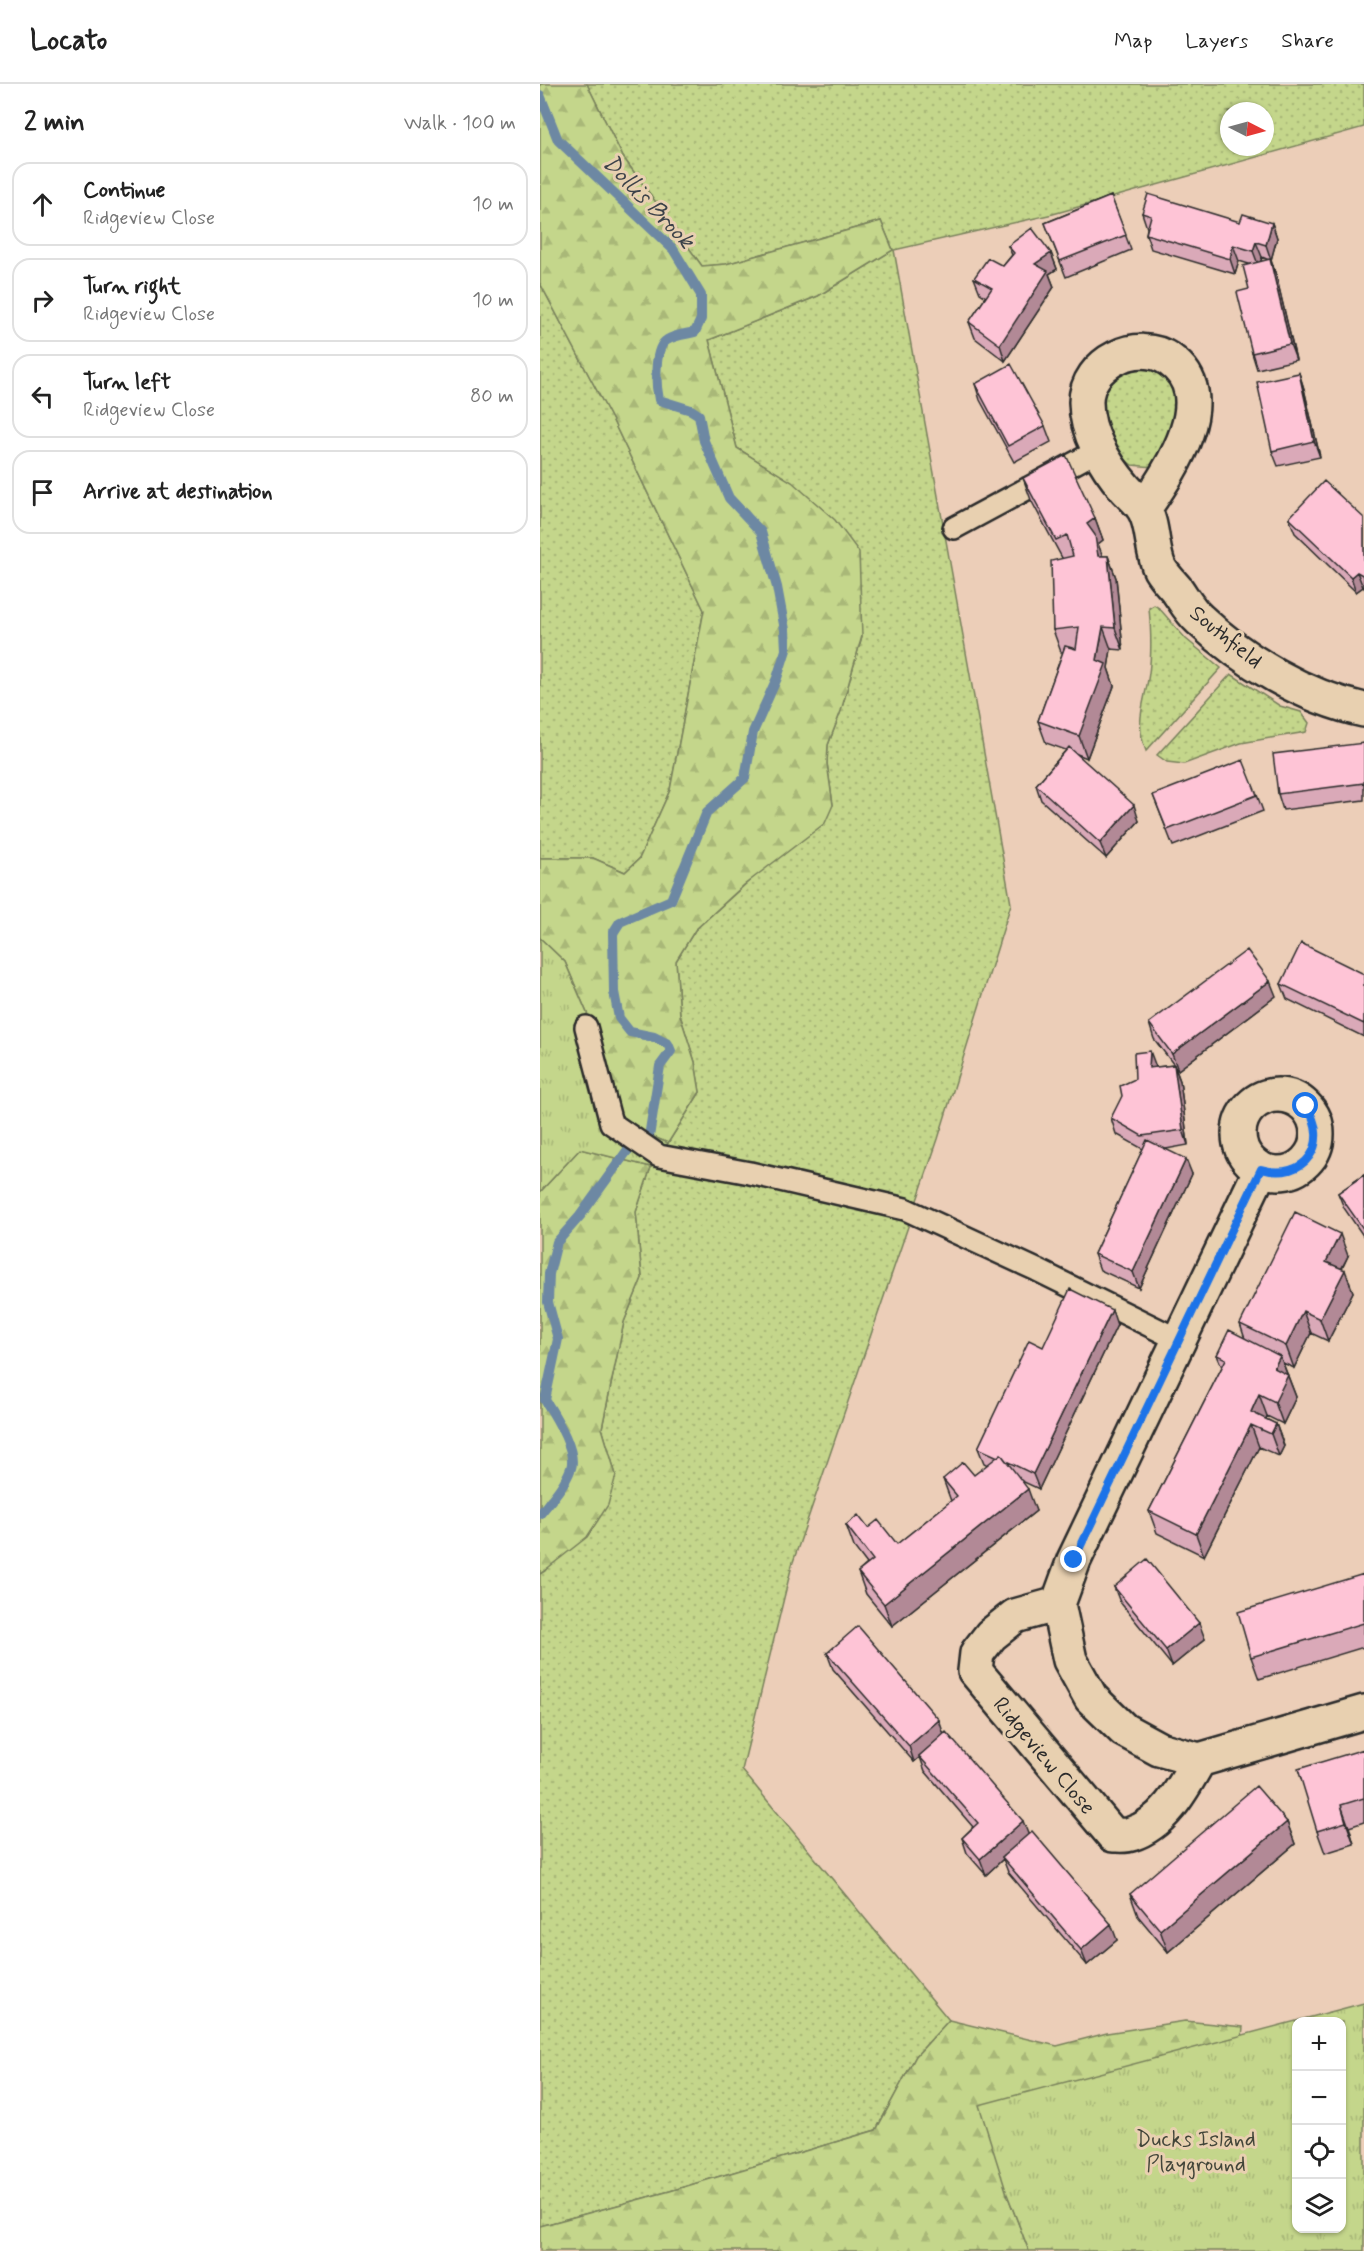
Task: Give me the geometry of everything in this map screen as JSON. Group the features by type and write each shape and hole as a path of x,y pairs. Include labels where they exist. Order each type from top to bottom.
{"street":[{"name":"Southfield","path":"1144,509 1172,469 1191,418 1193,405 1186,378 1169,359 1142,351 1113,358 1102,367 1091,381 1086,401 1089,427 1099,450 1123,486 1144,509 1160,568 1198,618 1242,654 1291,684 1345,706 1364,710"},
{"path":"1261,1169 1074,1560 1058,1604 1070,1660 1090,1698 1124,1730 1159,1749 1199,1760 1364,1712"},
{"name":"Ridgeview Close","path":"1058,1604 1015,1616 991,1635 977,1653 975,1671 1113,1835 1130,1835 1148,1825 1176,1800 1199,1760"}],"lane":[{"path":"954,528 1099,450"},
{"path":"586,1027 611,1123 659,1156 750,1173 904,1209 1037,1270 1179,1340"}],"green space":[{"path":"540,84 587,84 623,157 702,266 726,264 881,221 893,250 818,296 709,340 737,448 792,482 835,520 859,552 862,636 841,711 828,745 827,763 833,805 825,823 744,885 695,930 676,961 680,1015 695,1062 700,1092 668,1143 623,1124 593,1027 565,962 540,938 540,858 593,858 625,872 639,859 670,790 704,610 613,421 540,283"},
{"path":"587,84 1364,84 1364,127 1274,152 1274,102 1220,102 1220,156 1260,156 1053,214 894,250 1011,904 938,1139 792,1565 742,1770 949,2020 916,2056 876,2130 670,2191 540,2226 540,1574 545,1571 616,1475 602,1428 624,1322 642,1278 636,1212 651,1167 700,1092 695,1062 680,1015 676,961 695,930 833,805 827,763 828,745 841,711 862,636 792,483 737,448 709,340 818,296 893,250 881,221 726,264 702,266 623,157"},
{"path":"540,283 613,421 704,610 670,790 639,859 625,872 593,858 540,858"},
{"path":"1146,366 1170,381 1175,389 1178,407 1173,429 1153,467 1132,465 1114,451 1102,423 1100,401 1103,388 1127,368"},
{"path":"1154,605 1186,639 1221,668 1146,751 1141,721 1151,657 1149,608"},
{"path":"1231,674 1280,706 1301,712 1309,723 1306,732 1241,743 1184,764 1167,762 1157,755"},
{"path":"540,938 565,962 593,1027 623,1124 668,1143 651,1167 580,1149 540,1192"},
{"path":"580,1149 651,1167 636,1212 642,1278 624,1322 602,1428 616,1475 608,1505 587,1537 540,1574 540,1192"},
{"name":"Ducks Island Playground","path":"1364,2003 1364,2251 1029,2251 1007,2194 979,2105 1292,2022 1292,2233 1346,2233 1346,2017 1311,2017"},
{"path":"949,2020 1057,2046 1107,2033 1185,2021 1243,2027 1240,2057 1007,2194 1029,2251 540,2251 540,2226 670,2191 876,2130 916,2056"}],"building":[{"path":"1148,194 1240,222 1243,214 1272,223 1266,245 1256,242 1253,251 1233,245 1230,259 1146,234 1151,216 1142,213"},
{"path":"1111,196 1126,235 1060,261 1045,223"},
{"path":"1032,228 1051,253 1035,264 1048,271 1000,345 969,322 992,288 974,278 988,258 1003,266 1014,253 1008,246"},
{"path":"1270,259 1290,344 1252,353 1237,292 1249,289 1243,266"},
{"path":"1011,364 1045,426 1008,446 975,384"},
{"path":"1299,373 1314,441 1272,451 1257,382"},
{"path":"1066,455 1095,518 1087,524 1095,535 1098,556 1108,556 1115,628 1103,627 1097,660 1106,664 1079,736 1038,721 1065,646 1076,649 1079,627 1053,630 1051,561 1073,556 1067,535 1056,540 1023,478"},
{"path":"1324,481 1364,518 1364,576 1357,572 1351,577 1289,518"},
{"path":"1364,743 1364,783 1278,794 1273,754"},
{"path":"1069,747 1134,805 1100,843 1036,785"},
{"path":"1243,760 1257,795 1167,830 1153,795"},
{"path":"1301,943 1364,974 1364,1024 1281,984"},
{"path":"1247,950 1270,981 1172,1054 1149,1023"},
{"path":"1150,1051 1149,1068 1174,1065 1183,1130 1142,1136 1111,1118 1122,1096 1120,1086 1135,1079 1134,1053"},
{"path":"1147,1140 1186,1159 1133,1272 1094,1254"},
{"path":"1364,1175 1364,1230 1338,1193"},
{"path":"1295,1212 1340,1234 1326,1262 1345,1270 1320,1319 1303,1311 1286,1346 1240,1324"},
{"path":"1070,1289 1112,1310 1033,1474 1006,1461 1001,1454 998,1457 978,1448 1029,1340 1043,1347"},
{"path":"1229,1330 1280,1356 1274,1368 1288,1375 1275,1402 1259,1394 1251,1412 1276,1424 1271,1434 1251,1425 1196,1534 1149,1511 1226,1359 1217,1355"},
{"path":"1001,1454 1028,1489 884,1604 858,1572 873,1560 846,1525 858,1515 868,1528 878,1520 897,1544 957,1496 943,1479 963,1462 974,1475"},
{"path":"1147,1559 1199,1623 1166,1650 1114,1587"},
{"path":"1364,1574 1364,1623 1251,1657 1238,1612"},
{"path":"858,1626 939,1720 909,1746 827,1653"},
{"path":"946,1732 1023,1821 980,1859 962,1838 978,1823 919,1756"},
{"path":"1364,1749 1364,1798 1341,1805 1346,1822 1317,1831 1298,1769"},
{"path":"1256,1786 1287,1822 1160,1930 1130,1894"},
{"path":"1032,1831 1111,1924 1081,1950 1002,1857"}],"waterway":[{"name":"Dollis Brook","path":"540,95 558,140 673,249 701,295 701,319 695,332 670,338 659,351 657,377 659,400 691,410 699,415 704,441 729,498 761,532 777,587 785,630 786,650 777,678 753,732 745,778 707,812 671,900 620,922 613,933 614,992 619,1018 630,1032 654,1037 668,1044 671,1051 660,1066 649,1137 627,1151 580,1216 557,1242 549,1274 548,1302 558,1339 545,1400 564,1433 572,1461 565,1480 540,1514"}],"route":[{"path":"1074,1560 1261,1169 1272,1173 1285,1173 1296,1169 1313,1152 1317,1140 1317,1128 1306,1106"}]}
